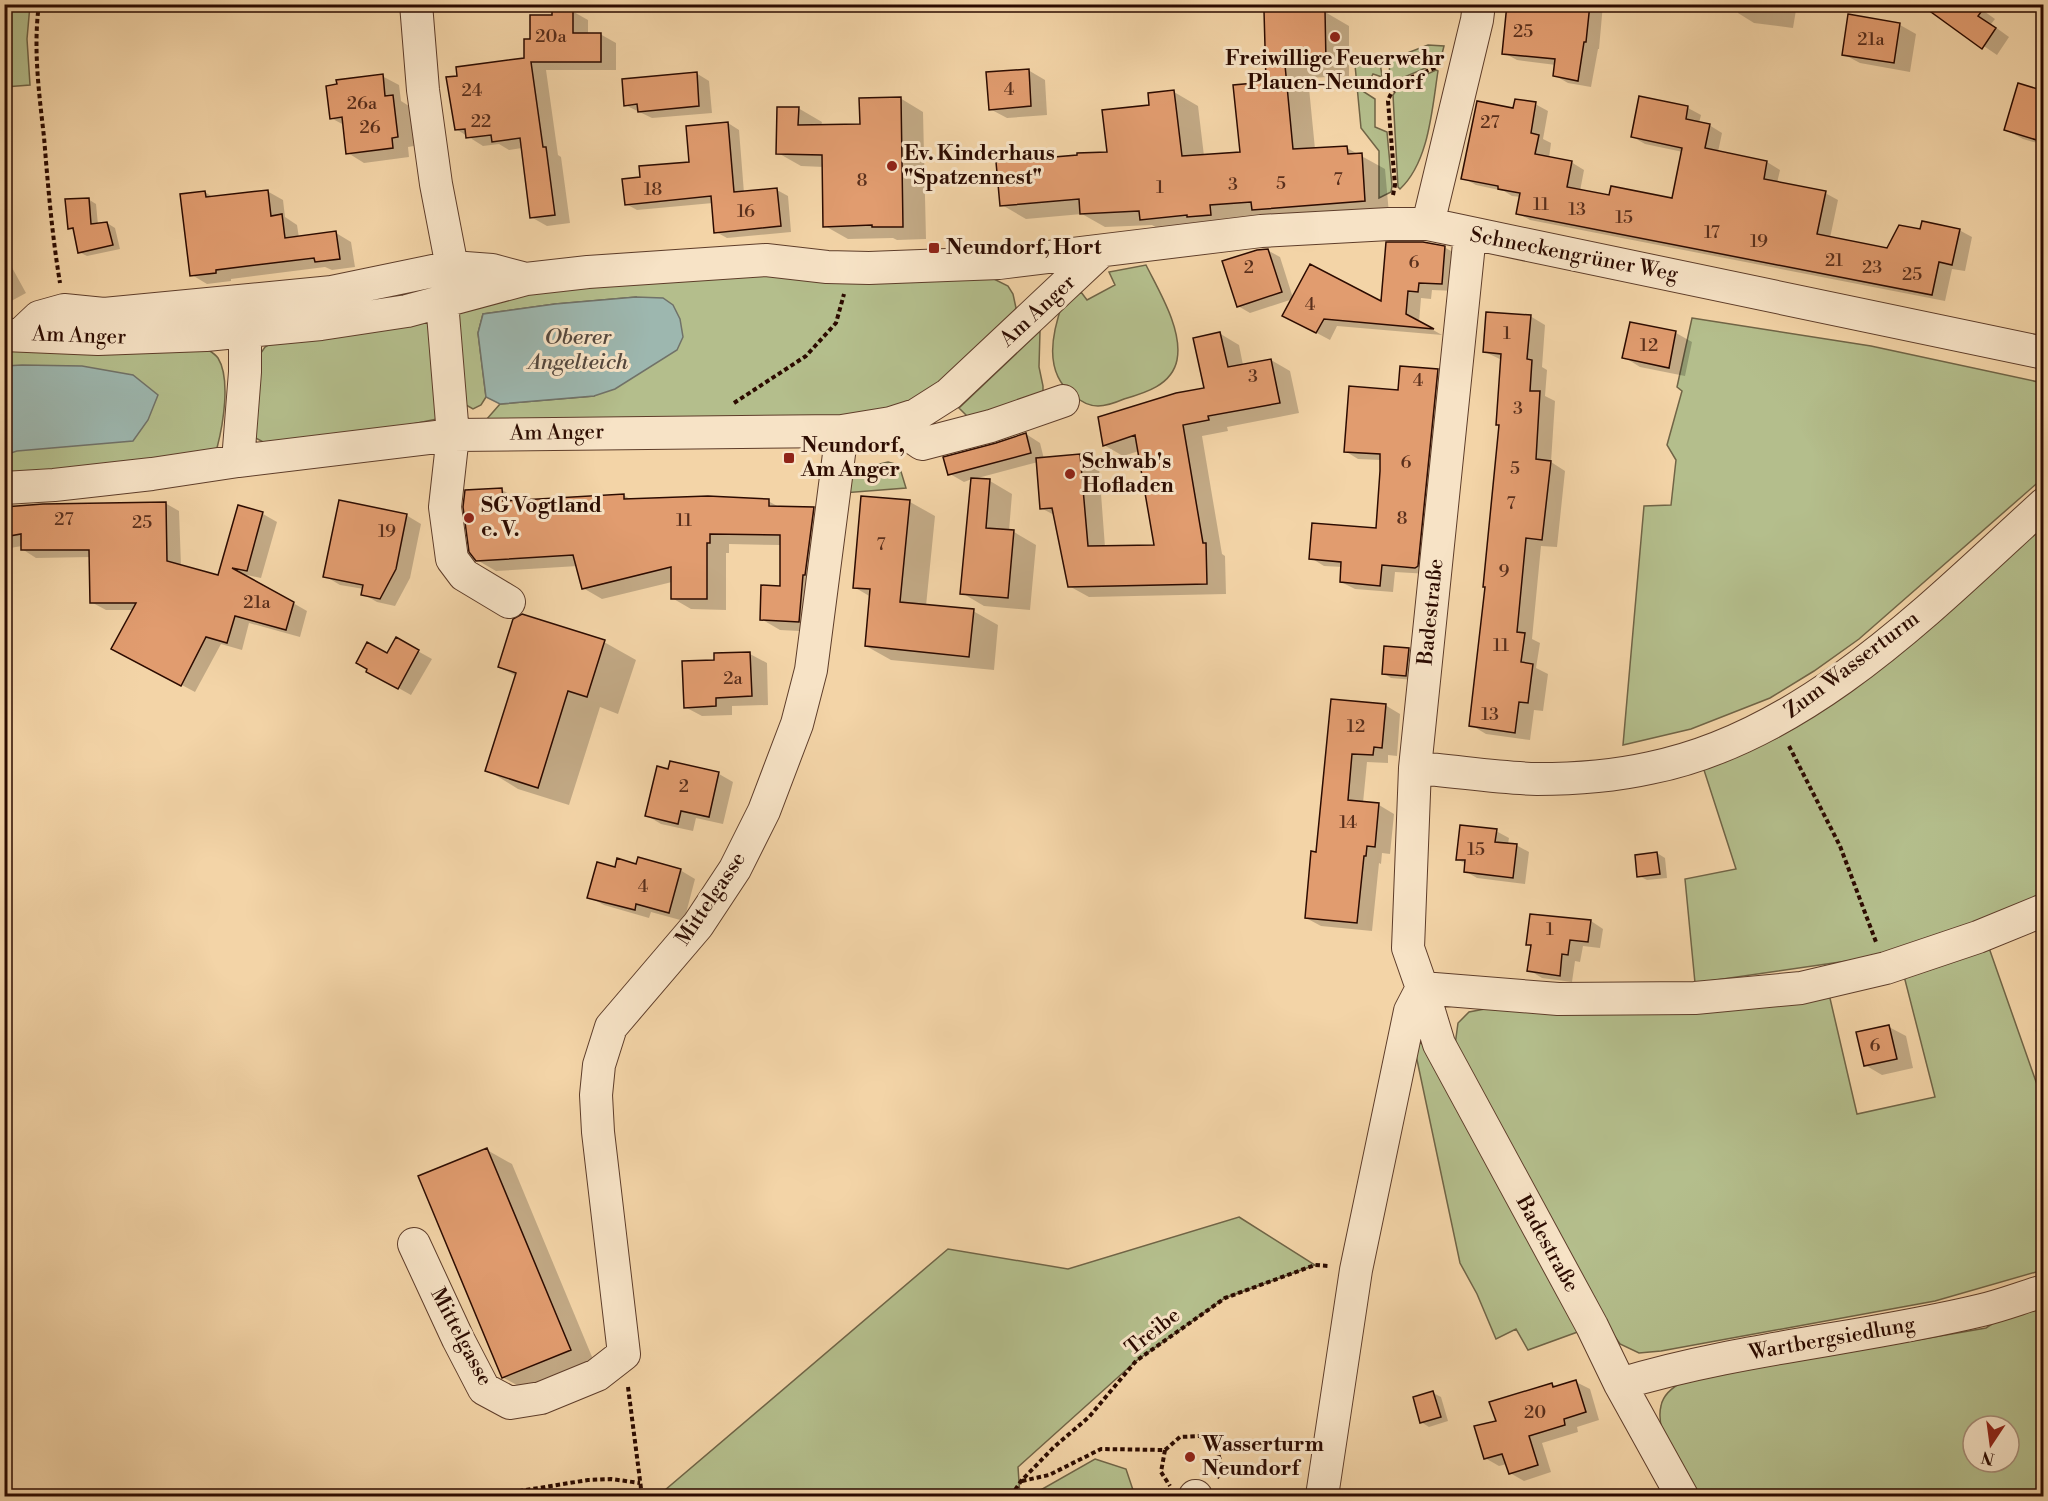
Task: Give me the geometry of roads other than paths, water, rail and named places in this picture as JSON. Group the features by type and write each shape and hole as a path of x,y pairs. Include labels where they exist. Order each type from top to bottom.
{"street":[{"path":"416,4 423,90 434,172 452,267"},
{"path":"1428,224 1479,4"},
{"name":"Schneckengrüner Weg","path":"1100,252 1261,231 1428,224 2043,353"},
{"name":"Badestraße","path":"1470,234 1415,768 1408,948 1439,1044 1682,1497"},
{"name":"Am Anger","path":"13,334 98,339 206,335 321,324 407,311 526,279 588,272 766,260 853,268 999,263 1100,252"},
{"name":"Am Anger","path":"4,488 152,474 238,461 453,435 842,431 891,423 916,415 949,394 1100,252"},
{"name":"Am Anger","path":"13,334 39,317 64,310 104,314 332,292 452,267 492,270 526,279"},
{"path":"442,302 453,435 445,507 452,559 464,575 509,602"},
{"path":"238,461 245,372 244,332"},
{"path":"891,423 922,444 991,426 1063,401"},
{"name":"Mittelgasse","path":"414,1244 484,1389 510,1402 541,1398 597,1375 624,1353 598,1132 596,1095 599,1065 611,1028 698,925 735,869 764,811 797,724 811,670 842,431"},
{"name":"Zum Wasserturm","path":"1415,768 1537,779 1599,776 1650,768 1713,752 1776,721 1827,689 1890,641 2043,504"},
{"path":"1321,1496 1356,1270 1410,1011 1422,988 1558,999 1695,998 1801,988 1886,968 1978,937 2043,910"},
{"name":"Wartbergsiedlung","path":"1620,1384 1660,1372 1727,1357 1927,1322 1984,1309 2043,1291"}],"water":[{"name":"Oberer Angelteich","path":"636,297 663,298 673,305 680,319 683,337 677,350 615,389 594,396 500,404 486,397 478,333 483,314 555,304"},
{"path":"5,366 82,366 133,375 158,395 148,420 133,441 11,453 5,449"}],"place":[{"name":"Freiwillige Feuerwehr Plauen-Neundorf","path":"1335,37"},
{"name":"Ev. Kinderhaus \"Spatzennest\"","path":"892,166"},
{"name":"Neundorf, Hort","path":"934,248"},
{"name":"Neundorf, Am Anger","path":"789,458"},
{"name":"Schwab's Hofladen","path":"1070,474"},
{"name":"SG Vogtland e. V.","path":"469,518"},
{"name":"Wasserturm Neundorf","path":"1190,1457"}]}
